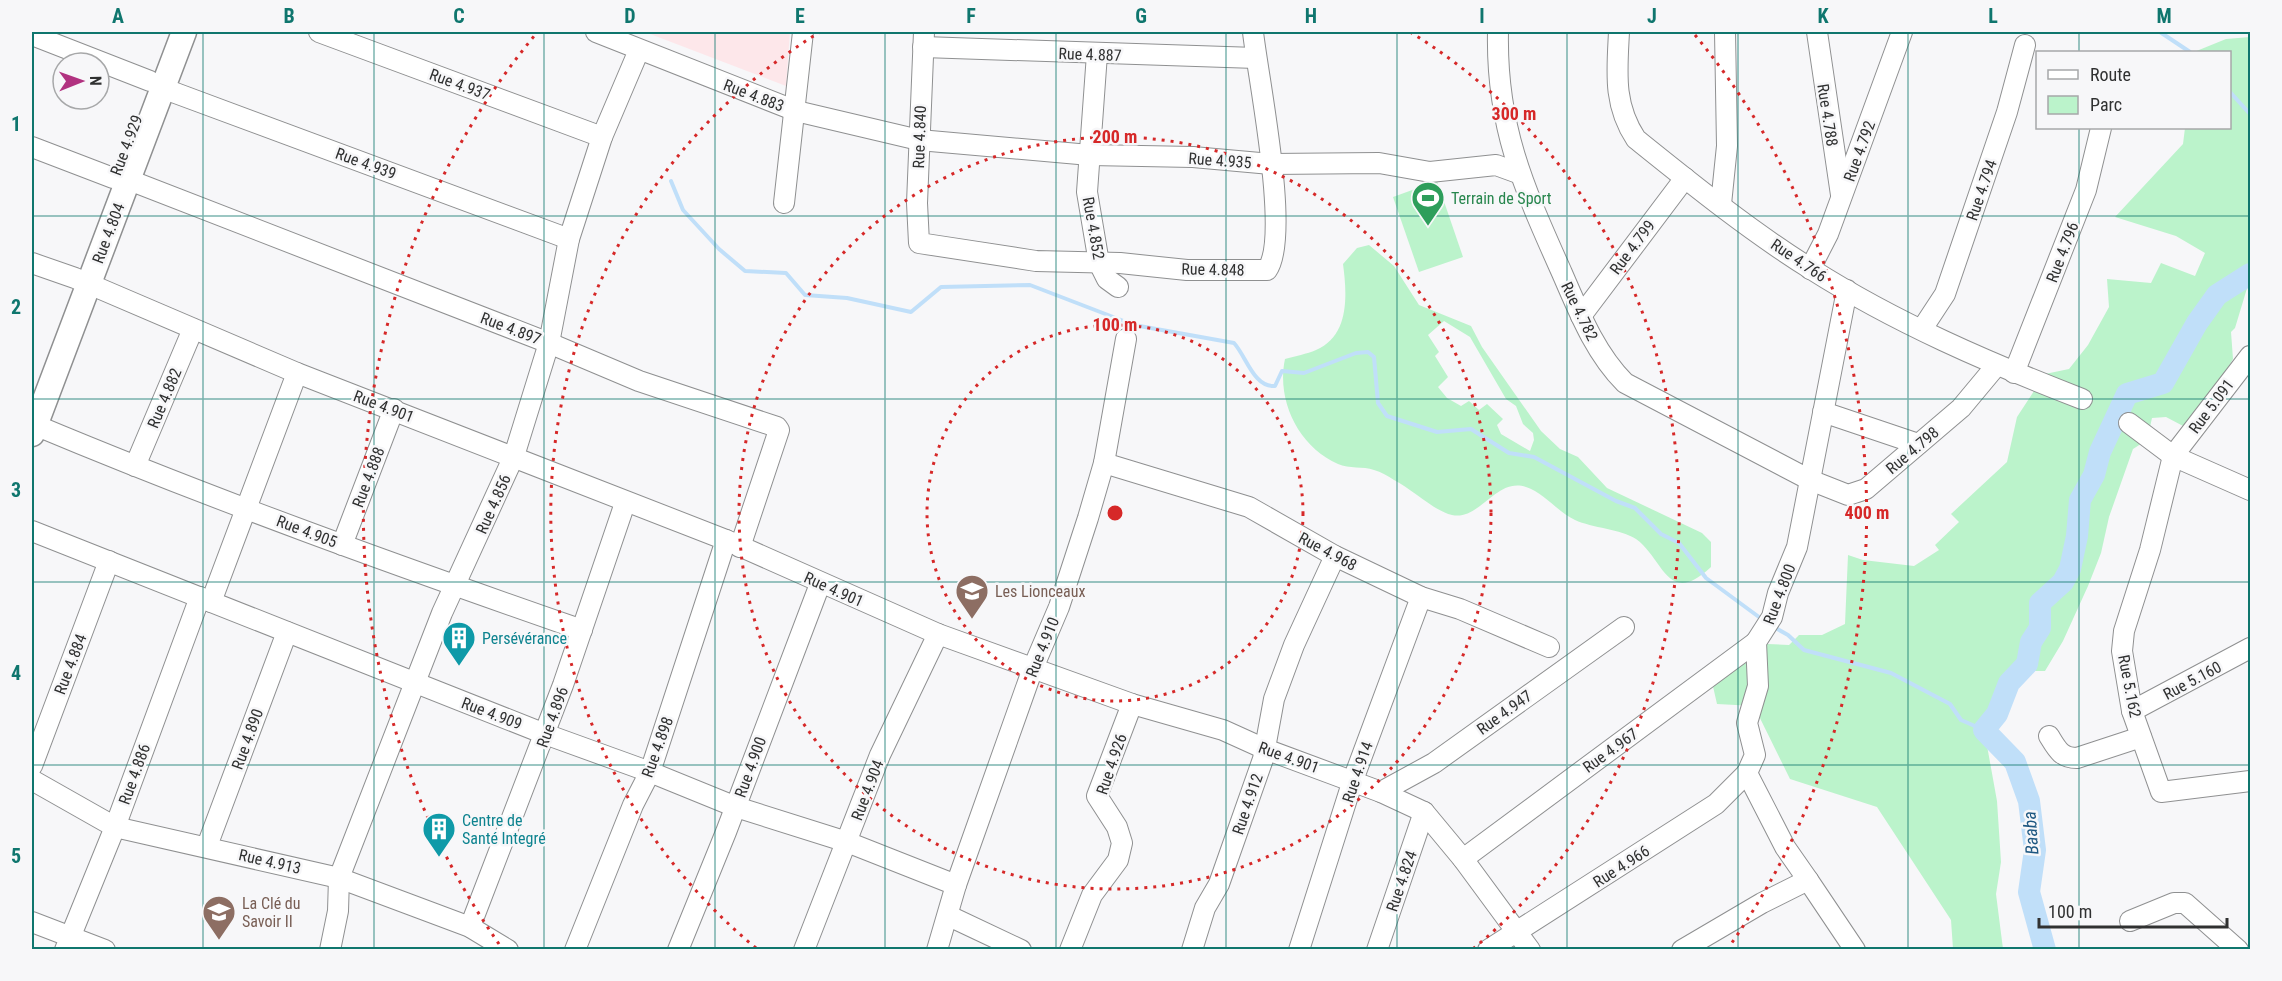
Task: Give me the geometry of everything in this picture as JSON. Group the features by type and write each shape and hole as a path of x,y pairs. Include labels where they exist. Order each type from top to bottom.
{"main road":[{"path":"156,84 170,32"},
{"name":"Rue 4.804","path":"33,429 82,281 156,84 184,32"},
{"path":"32,393 82,281"}],"street":[{"name":"Rue 4.937","path":"319,32 602,137"},
{"name":"Rue 4.883","path":"596,32 796,111 919,140"},
{"path":"784,203 803,32"},
{"name":"Rue 4.848","path":"919,243 1036,261 1120,262 1187,270 1267,270 1273,262 1276,236 1271,164 1253,32"},
{"name":"Rue 4.782","path":"1498,32 1497,69 1507,129 1518,173 1581,316 1608,366 1625,383 1810,480"},
{"name":"Rue 4.766","path":"1619,32 1617,89 1623,120 1636,139 1685,178 1810,269 1847,290 2005,370 2082,399"},
{"path":"1721,204 1727,146 1725,32"},
{"name":"Rue 4.788","path":"1817,32 1842,199"},
{"path":"1885,32 1890,62"},
{"name":"Rue 4.792","path":"1810,269 1828,234 1842,199 1902,32"},
{"name":"Rue 4.939","path":"32,35 156,84 570,239"},
{"name":"Rue 4.887","path":"924,39 1097,54 1256,58"},
{"name":"Rue 4.840","path":"919,243 919,140 924,39"},
{"name":"Rue 4.794","path":"1922,329 1945,294 2007,112 2025,45"},
{"name":"Rue 4.856","path":"330,950 338,911 339,878 442,614 514,456 549,343 570,239 602,137 639,50"},
{"name":"Rue 4.852","path":"1097,54 1088,192 1099,263 1107,279 1118,287"},
{"name":"Rue 4.796","path":"2005,370 2086,190 2101,129"},
{"name":"Rue 4.935","path":"919,140 1090,155 1193,157 1271,164 1379,163 1430,172 1496,165 1518,173"},
{"name":"Rue 4.897","path":"32,147 549,343 639,381 778,428 733,544"},
{"name":"Rue 4.799","path":"1581,316 1685,178"},
{"name":"Rue 4.901","path":"32,263 82,281 297,373 514,456 625,503 733,544 938,634 1132,704 1223,730 1265,749 1382,792 1424,812 1463,859 1530,950"},
{"name":"Rue 4.800","path":"1747,773 1755,755 1747,723 1758,686 1764,630 1797,547 1847,290"},
{"name":"Rue 4.882","path":"135,466 193,329"},
{"name":"Rue 4.910","path":"937,950 949,916 956,885 1033,668 1059,607 1104,464 1126,339"},
{"name":"Rue 5.091","path":"2173,456 2250,356"},
{"name":"Rue 4.798","path":"1810,480 1848,495 1858,493 2005,370"},
{"name":"Rue 4.886","path":"68,943 205,600 246,508 297,373"},
{"name":"Rue 4.888","path":"342,545 394,409"},
{"path":"1823,412 1918,444"},
{"path":"2129,423 2173,456 2250,490"},
{"name":"Rue 4.905","path":"33,429 456,587 582,630"},
{"name":"Rue 5.162","path":"2173,456 2150,550 2124,631 2122,651 2132,711 2161,792 2250,782"},
{"name":"Rue 4.968","path":"1104,464 1249,507 1335,556 1421,597 1460,609 1549,647"},
{"name":"Rue 4.896","path":"470,927 545,734 625,503"},
{"name":"Rue 4.909","path":"32,531 545,734 650,772 736,807 847,842 956,885"},
{"name":"Rue 4.898","path":"575,950 633,805 650,772 733,544"},
{"name":"Rue 4.912","path":"1192,950 1205,908 1219,884 1265,749 1274,699 1294,645 1335,556"},
{"name":"Rue 4.884","path":"32,766 109,561"},
{"name":"Rue 4.900","path":"678,950 736,807 820,584"},
{"name":"Rue 4.914","path":"1299,950 1353,780 1421,597"},
{"name":"Rue 4.947","path":"1382,792 1434,763 1624,627"},
{"name":"Rue 4.967","path":"1463,859 1764,630"},
{"name":"Rue 4.890","path":"207,846 287,632"},
{"name":"Rue 4.904","path":"804,950 880,756 938,634"},
{"name":"Rue 5.160","path":"2132,711 2250,648"},
{"name":"Rue 4.926","path":"1070,950 1092,895 1118,860 1122,843 1117,827 1097,796 1132,704"},
{"path":"2049,736 2059,752 2067,758 2077,758 2141,737"},
{"path":"1747,773 1785,848 1855,950"},
{"name":"Rue 4.966","path":"1488,950 1716,804 1747,773"},
{"name":"Rue 4.913","path":"32,780 115,827 207,846 339,878 470,927 508,950"},
{"name":"Rue 4.824","path":"1377,950 1424,812"},
{"path":"1682,950 1762,903 1808,880"},
{"path":"2130,921 2174,903 2185,903 2238,950"},
{"path":"949,916 1021,950"},
{"path":"32,922 68,943 105,950"}],"shaded area":[{"path":"645,32 790,32 786,86"}],"green space":[{"path":"2250,37 2250,284 2235,328 2231,332 2233,359 2209,400 2185,427 2166,417 2152,418 2147,440 2133,449 2109,517 2101,553 2063,641 2045,671 2017,674 1999,710 1984,729 1997,801 2001,862 1996,894 2003,949 1953,949 1951,920 1877,807 1790,779 1754,706 1717,704 1712,682 1742,658 1767,644 1789,645 1799,635 1822,635 1845,624 1848,555 1863,560 1914,566 1939,550 1935,545 1959,522 1951,514 2007,462 2017,417 2045,374 2069,369 2088,345 2109,307 2107,279 2151,283 2161,263 2195,276 2205,253 2176,236 2115,217 2183,144 2185,129 2231,129 2231,51 2196,51 2226,39"},
{"name":"Terrain de Sport","path":"1437,181 1463,257 1419,272 1393,197"},
{"path":"1369,245 1394,266 1419,305 1471,326 1482,347 1541,431 1560,449 1578,457 1607,488 1702,533 1711,542 1711,567 1685,583 1675,581 1636,539 1623,533 1575,520 1526,487 1506,488 1471,512 1462,515 1445,513 1382,473 1338,464 1312,446 1294,421 1288,406 1284,391 1285,359 1316,350 1327,344 1335,335 1344,313 1343,264 1357,248","holes":["1444,321 1470,337 1506,399 1516,406 1523,424 1533,433 1534,440 1530,451 1501,434 1497,425 1503,419 1487,404 1479,410 1469,401 1461,406 1447,398 1438,387 1448,377 1435,356 1439,352 1428,335"]}],"waterway":[{"path":"2160,32 2188,51"},
{"path":"2231,93 2250,114"},
{"path":"671,181 683,210 719,249 745,271 786,273 805,295 847,298 911,312 941,287 1030,285 1134,325 1234,343 1256,377 1261,382 1275,386 1282,371 1304,373 1356,353 1368,352 1374,357 1378,403 1387,416 1437,432 1471,429 1509,453 1534,457 1616,501 1635,508 1661,534 1679,543 1706,578 1763,620"},
{"name":"Baaba","path":"2045,950 2029,892 2035,850 2029,801 2015,762 1984,730 1997,714 2009,683 2027,664 2031,642 2040,628 2040,603 2063,582 2070,569 2077,536 2080,500 2094,475 2100,452 2127,394 2163,383 2197,323 2217,295 2250,274"},
{"path":"1772,626 1788,635 1804,650 1891,673 1950,704 1961,720 1984,730"}],"place":[{"name":"Terrain de Sport","path":"1428,227"},
{"name":"Les Lionceaux","path":"972,620"},
{"name":"Persévérance","path":"459,667"},
{"name":"Centre de Santé Integré","path":"439,858"},
{"name":"La Clé du Savoir II","path":"219,941"}]}
